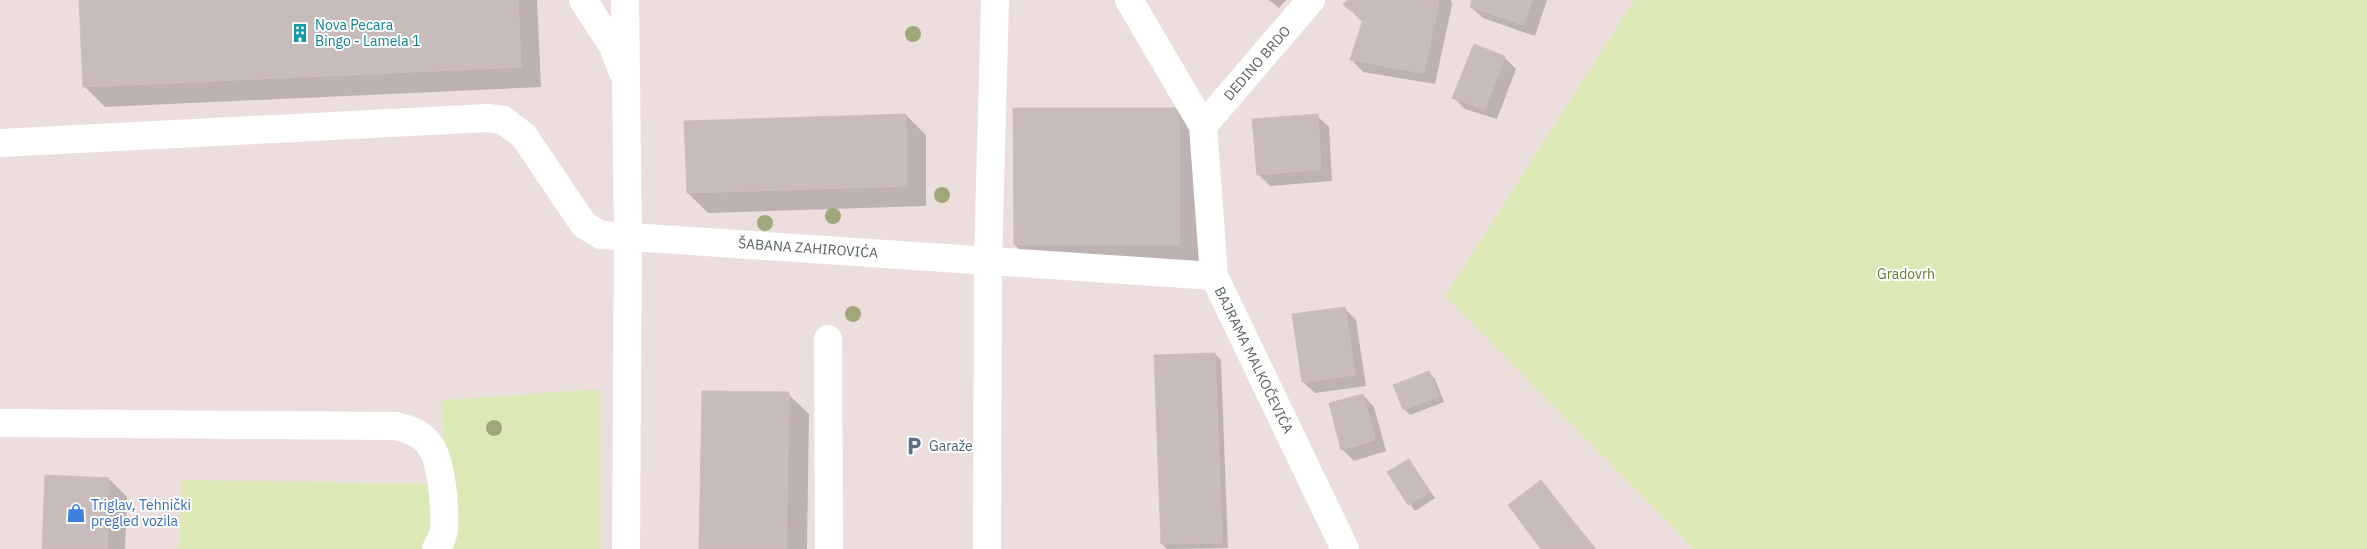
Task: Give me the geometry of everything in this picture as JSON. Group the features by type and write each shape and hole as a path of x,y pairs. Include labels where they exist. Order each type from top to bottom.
{"street":[{"path":"582,0 613,46 626,80"},
{"path":"625,0 628,236 626,549"},
{"path":"987,549 988,260 995,0"},
{"name":"BAJRAMA MALKOČEVIĆA","path":"1129,0 1203,126 1214,276 1345,549"},
{"name":"DEDINO BRDO","path":"1203,126 1311,0"},
{"name":"ŠABANA ZAHIROVIĆA","path":"0,143 488,118 503,120 524,136 584,225 600,235 1214,276"},
{"path":"828,339 828,549"},
{"path":"0,423 405,428 419,435 430,444 438,464 444,528 436,549"}],"green space":[{"name":"Gradovrh","path":"1634,0 2367,0 2367,549 1694,549 1445,296"},
{"path":"599,389 599,549 178,549 182,480 446,484 441,400"}],"building":[{"name":"Nova Pecara Bingo - Lamela 1","path":"79,0 518,0 521,67 83,87"},
{"path":"1347,0 1439,0 1424,73 1350,60 1363,19 1343,5"},
{"path":"1472,0 1532,0 1523,25 1470,7"},
{"path":"1474,44 1505,56 1485,109 1452,98"},
{"path":"1013,108 1179,108 1179,245 1014,245"},
{"path":"906,114 906,186 687,193 684,121"},
{"path":"1318,114 1321,169 1257,175 1252,119"},
{"path":"1345,307 1355,375 1302,382 1292,314"},
{"path":"1215,353 1222,543 1161,544 1154,355"},
{"path":"1429,371 1439,396 1403,410 1393,385"},
{"path":"702,391 789,392 786,549 699,549"},
{"path":"1363,394 1375,440 1341,450 1329,403"},
{"path":"1409,459 1430,492 1408,505 1387,472"},
{"name":"Triglav, Tehnički pregled vozila","path":"45,475 109,478 107,549 42,549"},
{"path":"1541,480 1593,547 1590,549 1541,549 1508,505"}],"place":[{"name":"Nova Pecara Bingo - Lamela 1","path":"300,33"},
{"name":"Garaže","path":"914,446"},
{"name":"Triglav, Tehnički pregled vozila","path":"76,513"}]}
